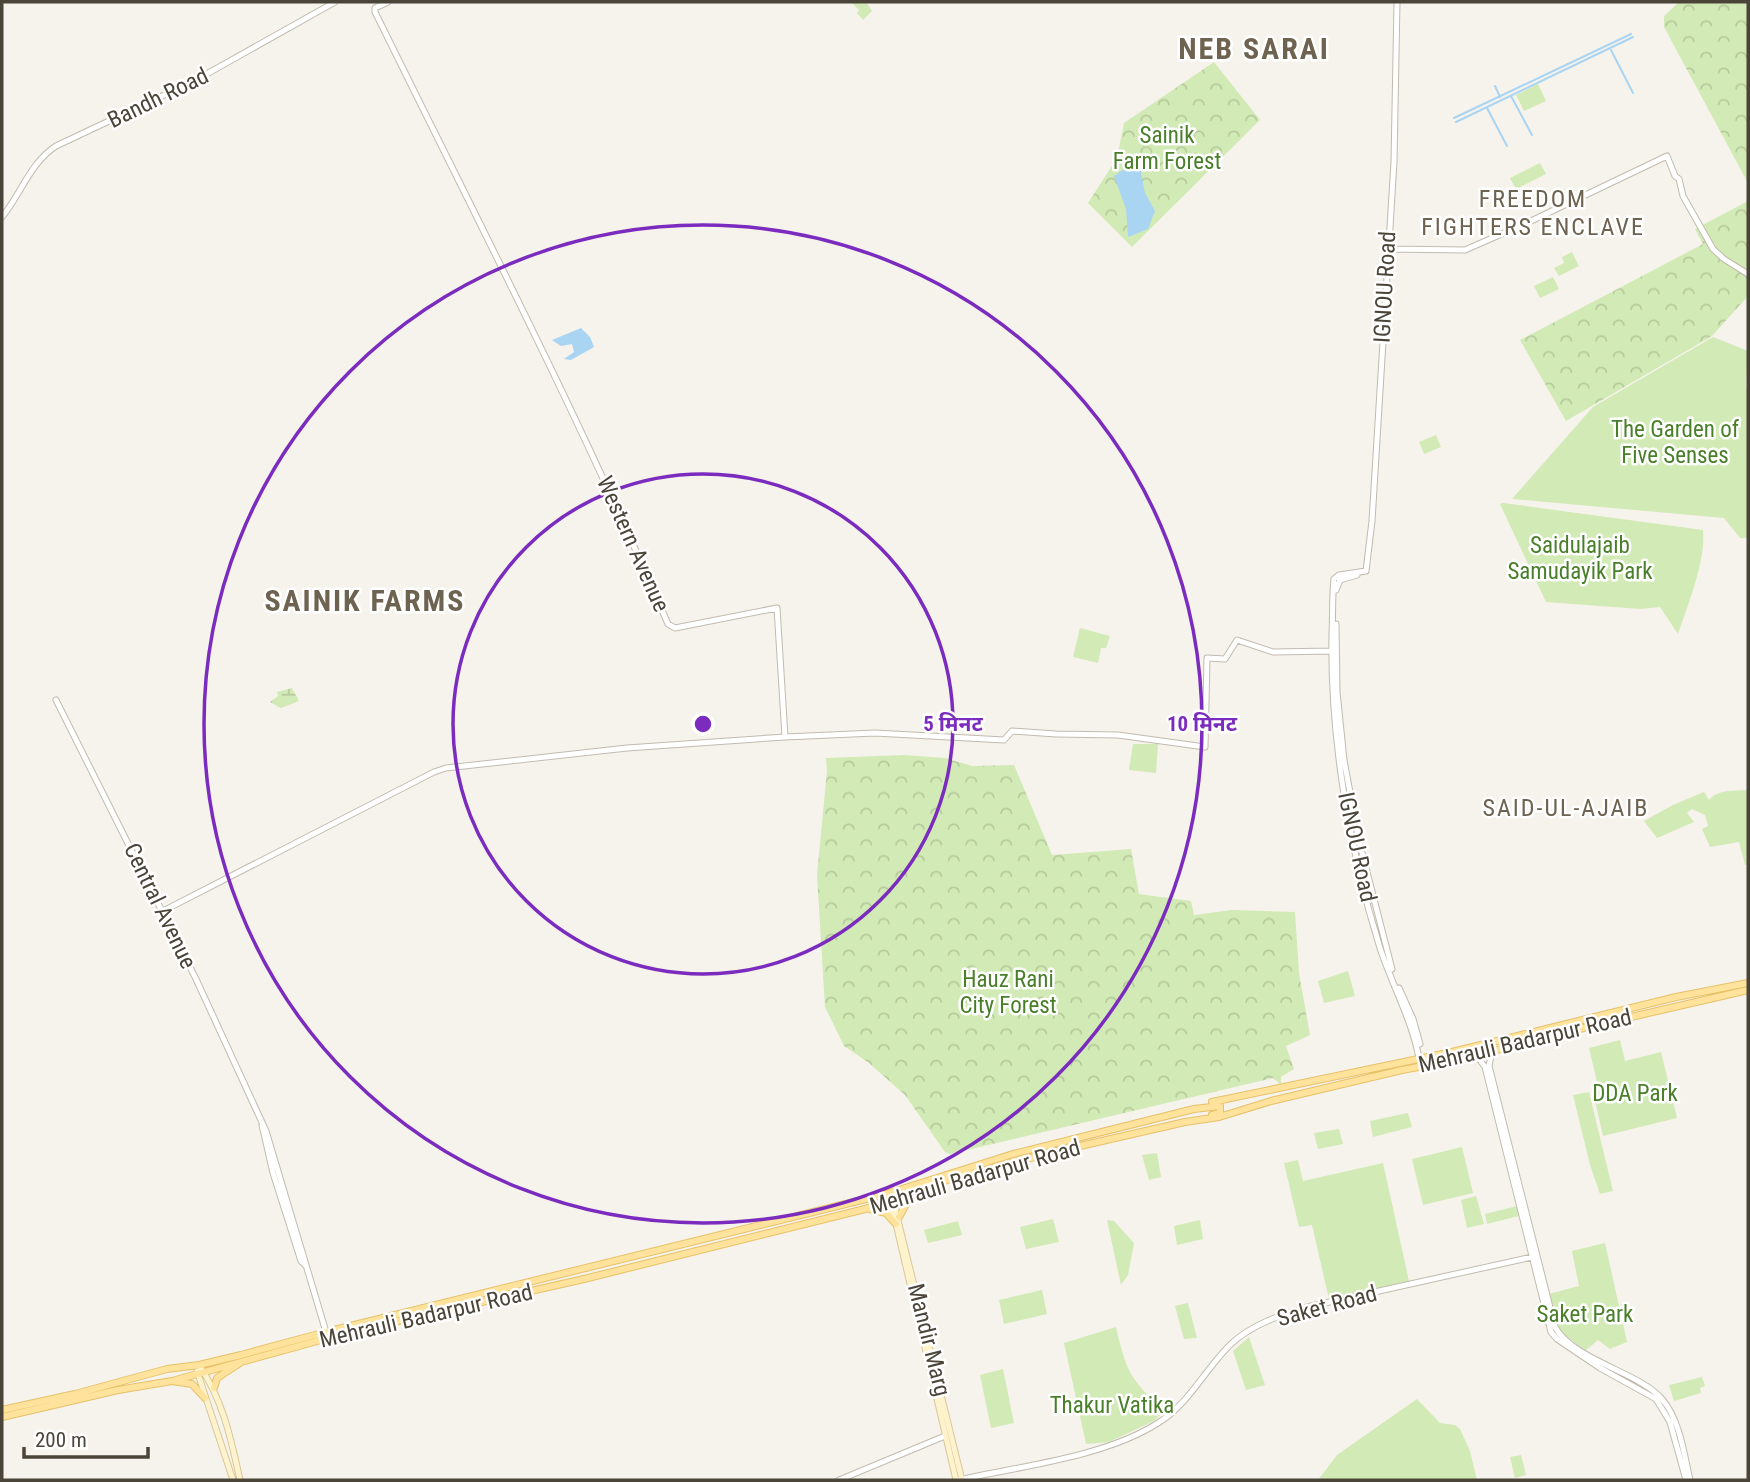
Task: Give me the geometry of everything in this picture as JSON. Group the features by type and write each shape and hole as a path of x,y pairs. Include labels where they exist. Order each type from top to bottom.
{"main road":[{"name":"Mehrauli Badarpur Road","path":"2,1410 167,1369 199,1365 784,1220 886,1194 1003,1157 1225,1099 1478,1046 1676,997 1748,983"},
{"name":"Mehrauli Badarpur Road","path":"172,1381 350,1332 584,1279 865,1209 988,1168 1185,1122 1219,1117 1271,1101 1402,1070 1472,1057 1663,1008 1748,990"},
{"path":"1256,1093 1233,1099 1231,1107 1238,1110 1271,1101"},
{"path":"1185,1122 1217,1115 1221,1110 1216,1105 1194,1109"},
{"path":"865,1209 886,1213 897,1221 907,1202 918,1192"},
{"name":"Mandir Marg","path":"891,1201 960,1480"},
{"path":"784,1220 786,1229"},
{"name":"Mandir Marg","path":"897,1221 945,1436 960,1480"},
{"path":"214,1388 217,1378 242,1362"},
{"path":"199,1365 205,1398 233,1480"},
{"path":"200,1373 214,1388 228,1428 240,1480"},
{"path":"2,1417 118,1390 172,1381 192,1384 205,1398"}],"street":[{"name":"Bandh Road","path":"2,217 34,167 56,146 196,80 335,2"},
{"name":"Western Avenue","path":"388,2 375,8 375,12 591,448 668,624 675,628 777,608 785,737"},
{"name":"IGNOU Road","path":"1366,571 1394,162 1397,2"},
{"path":"1387,249 1465,250 1667,156 1675,176 1679,179 1683,196 1713,249 1748,274"},
{"name":"IGNOU Road","path":"1366,571 1339,575 1334,579 1332,651 1339,741 1359,841 1382,935 1393,974 1417,1032 1421,1058"},
{"name":"IGNOU Road","path":"1339,741 1336,586 1340,580 1366,571"},
{"path":"163,911 440,770 461,765 626,748 875,733 1004,740 1012,730 1111,735 1205,747 1207,658 1225,659 1237,640 1269,652 1332,651"},
{"name":"Central Avenue","path":"56,700 163,911 266,1131 326,1332"},
{"path":"1494,1051 1489,1066 1549,1328 1554,1336 1600,1367 1651,1394 1672,1421"},
{"path":"1472,1057 1480,1060 1485,1067 1557,1330 1564,1338 1603,1364 1654,1391 1663,1400 1672,1421 1688,1480"},
{"name":"Saket Road","path":"960,1480 1110,1446 1158,1423 1173,1412 1231,1344 1272,1318 1307,1307 1532,1257"},
{"path":"839,1480 945,1436"}],"green space":[{"path":"851,2 866,2 872,11 863,20 857,13 859,10"},
{"path":"1679,2 1748,2 1748,183 1664,27 1664,16"},
{"name":"Sainik Farm Forest","path":"1214,62 1260,120 1132,247 1088,203 1117,158 1124,123"},
{"path":"1538,84 1546,101 1524,111 1516,95"},
{"path":"1540,163 1546,174 1516,189 1510,178"},
{"path":"1748,201 1748,296 1712,336 1566,421 1520,340 1703,244 1695,229"},
{"path":"1572,252 1579,266 1559,276 1554,268 1564,263 1562,257"},
{"path":"1553,277 1559,289 1540,298 1534,286"},
{"name":"The Garden of Five Senses","path":"1713,337 1748,351 1748,538 1740,538 1724,518 1512,499 1593,407"},
{"path":"1436,435 1441,447 1424,454 1419,442"},
{"name":"Saidulajaib Samudayik Park","path":"1500,504 1703,530 1699,569 1678,634 1660,607 1640,609 1546,602"},
{"path":"1080,628 1110,636 1106,648 1101,648 1098,663 1073,657"},
{"path":"292,688 299,701 281,708 270,702 278,696 277,692"},
{"path":"1133,744 1158,744 1156,773 1129,770"},
{"name":"Hauz Rani City Forest","path":"904,755 945,758 972,766 1014,765 1052,855 1131,849 1139,894 1191,901 1194,915 1232,910 1295,912 1299,973 1310,1035 1286,1046 1294,1069 1281,1077 1281,1085 1273,1078 950,1154 945,1152 905,1095 869,1063 844,1046 825,1007 817,875 826,758"},
{"path":"1748,790 1748,865 1745,865 1739,842 1710,847 1702,829 1708,826 1705,815 1692,809 1687,813 1694,822 1657,838 1644,821 1704,792 1709,800 1722,792"},
{"path":"1348,971 1355,996 1324,1003 1318,981"},
{"name":"DDA Park","path":"1620,1040 1625,1061 1661,1052 1677,1118 1603,1136 1593,1092 1599,1090 1589,1048"},
{"path":"1589,1092 1613,1191 1600,1194 1573,1095"},
{"path":"1408,1113 1412,1127 1373,1137 1370,1121"},
{"path":"1339,1129 1343,1144 1318,1149 1314,1133"},
{"path":"1462,1147 1473,1193 1423,1205 1412,1159"},
{"path":"1157,1153 1161,1177 1149,1180 1142,1155"},
{"path":"1298,1160 1303,1181 1383,1163 1409,1281 1329,1299 1312,1225 1299,1227 1284,1163"},
{"path":"1476,1196 1484,1224 1467,1228 1461,1200"},
{"path":"1517,1206 1519,1216 1487,1224 1485,1214"},
{"path":"1053,1219 1059,1242 1026,1249 1020,1227"},
{"path":"1107,1220 1114,1221 1134,1243 1128,1275 1121,1285"},
{"path":"1200,1220 1203,1239 1177,1245 1174,1226"},
{"path":"958,1221 962,1235 928,1243 924,1230"},
{"name":"Saket Park","path":"1605,1243 1627,1342 1610,1349 1598,1340 1585,1351 1560,1331 1549,1294 1579,1286 1572,1251"},
{"path":"1042,1290 1047,1314 1004,1324 999,1300"},
{"path":"1188,1303 1197,1338 1184,1339 1175,1306"},
{"name":"Thakur Vatika","path":"1116,1327 1131,1374 1164,1411 1154,1421 1109,1442 1086,1444 1064,1343"},
{"path":"1249,1337 1265,1385 1246,1390 1233,1351"},
{"path":"1003,1369 1014,1423 991,1428 980,1375"},
{"path":"1702,1377 1705,1386 1700,1388 1701,1393 1674,1401 1669,1385"},
{"path":"1417,1399 1440,1423 1455,1425 1460,1429 1470,1451 1477,1480 1318,1480 1337,1455"},
{"path":"1521,1455 1526,1475 1515,1478 1510,1457"}],"water":[{"path":"1130,165 1140,167 1145,193 1155,211 1148,229 1128,237 1126,209 1114,176"},
{"path":"581,328 590,337 594,347 571,360 564,359 574,352 572,344 561,346 552,340"}],"waterway":[{"path":"1454,118 1631,34"},
{"path":"1456,122 1633,37"},
{"path":"1611,50 1633,93"},
{"path":"1495,86 1500,97"},
{"path":"1511,96 1532,135"},
{"path":"1487,108 1507,146"}],"district":[{"name":"NEB SARAI","path":"1254,48"},
{"name":"FREEDOM FIGHTERS ENCLAVE","path":"1533,213"},
{"name":"SAINIK FARMS","path":"365,600"},
{"name":"SAID-UL-AJAIB","path":"1566,808"}]}
